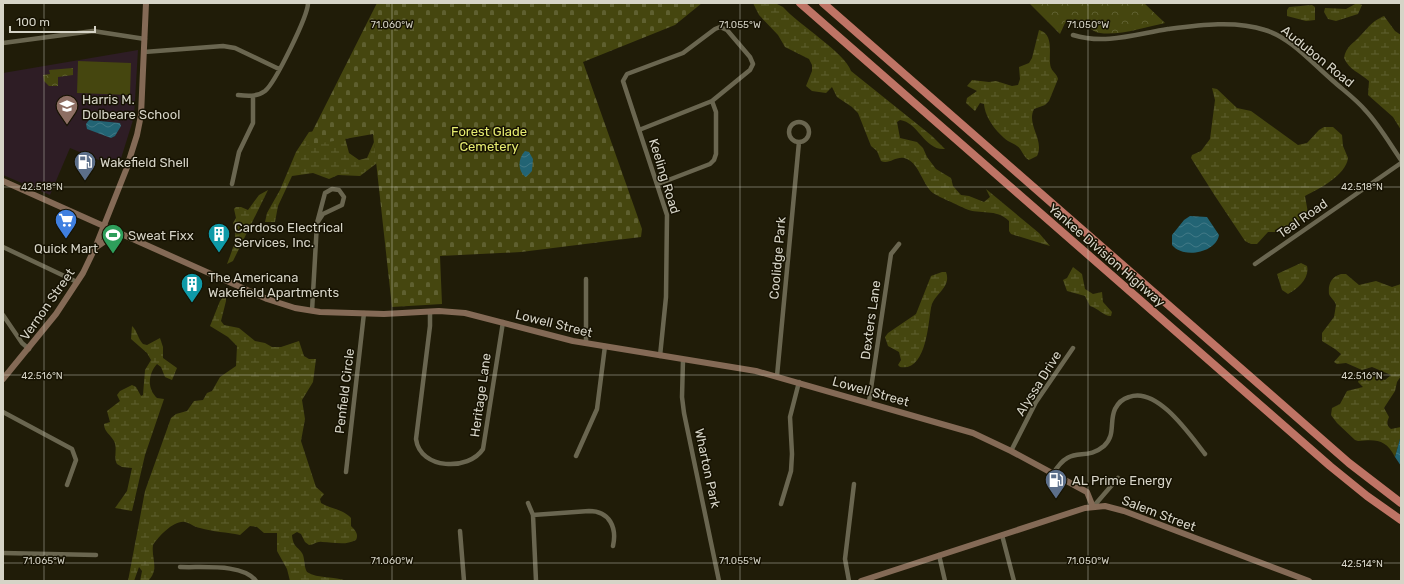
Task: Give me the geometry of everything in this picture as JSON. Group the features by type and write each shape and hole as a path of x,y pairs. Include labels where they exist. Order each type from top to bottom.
{"highway":[{"name":"Yankee Division Highway","path":"800,3 1308,447 1367,496 1401,520"},
{"name":"Yankee Division Highway","path":"823,3 1349,463 1400,502"},
{"path":"1367,496 1401,526"}],"main road":[{"name":"Vernon Street","path":"3,379 56,314 77,282 95,248 126,170 137,135 142,104 146,3"},
{"name":"Lowell Street","path":"3,181 267,299 291,307 312,311 364,313 465,313 586,343 751,370 777,376 958,428 1011,451 1087,492 1093,507"},
{"path":"95,248 111,237 124,235"},
{"name":"Salem Street","path":"865,580 939,555 1093,507 1109,507 1124,511 1307,581"}],"street":[{"path":"238,95 253,96 261,93 270,86 306,15 308,3"},
{"name":"Audubon Road","path":"1073,35 1090,40 1102,40 1169,29 1216,25 1246,26 1266,30 1293,46 1364,108 1401,161"},
{"name":"Keeling Road","path":"660,356 666,297 668,216 623,85 624,78 629,74 687,51 715,29 721,27 728,31 741,46 751,58 753,64 750,70 712,101"},
{"path":"3,43 93,31 145,39"},
{"path":"144,52 223,46 235,48 279,69"},
{"path":"232,184 239,152 253,122 253,96"},
{"path":"639,130 712,101 716,112 716,154 714,160 710,164 658,184"},
{"name":"Coolidge Park","path":"800,121 807,125 810,132 806,139 799,142 792,138 789,131 793,124 800,121"},
{"name":"Coolidge Park","path":"777,376 799,142"},
{"name":"Teal Road","path":"1255,264 1401,161"},
{"path":"312,311 317,223 325,193 332,189 340,190 344,197 342,205 323,214 317,223"},
{"name":"Dexters Lane","path":"869,402 891,254 899,244"},
{"path":"3,247 77,282"},
{"path":"586,279 586,343"},
{"name":"Heritage Lane","path":"430,312 430,327 416,440 418,448 423,455 438,463 468,461 478,456 483,450 503,322"},
{"name":"Penfield Circle","path":"346,472 364,313"},
{"path":"3,315 22,343 29,349"},
{"path":"576,456 597,409 605,346"},
{"name":"Alyssa Drive","path":"1011,451 1036,402 1073,348"},
{"name":"Wharton Park","path":"683,360 682,397 684,413 719,581"},
{"path":"781,504 791,471 792,454 790,416 799,382"},
{"path":"1053,474 1059,463 1065,458 1091,453 1103,447 1112,434 1114,414 1118,404 1125,398 1134,396 1148,396 1160,405 1178,422 1205,454"},
{"path":"3,412 72,449 76,460 67,485"},
{"path":"1093,507 1118,478"},
{"path":"849,581 844,559 854,484"},
{"path":"528,503 533,515 536,581"},
{"path":"533,515 589,511 598,512 607,517 612,524 615,533 613,546"},
{"path":"460,531 464,581"},
{"path":"1002,535 1014,581"},
{"path":"3,553 96,555"},
{"path":"939,555 945,581"},
{"path":"180,567 240,570 251,575 256,581"}],"shaded area":[{"name":"Harris M. Dolbeare School","path":"138,50 134,117 118,168 70,148 50,195 3,175 3,73"}],"green space":[{"name":"Forest Glade Cemetery","path":"377,3 702,3 675,25 583,62 642,229 641,237 521,252 440,256 442,304 392,307 373,134 305,146"},
{"path":"753,3 775,3 783,7 831,47 847,64 851,71 932,136 945,149 932,146 906,122 900,120 897,122 900,138 917,142 923,148 927,157 936,169 951,178 953,186 961,195 969,196 984,202 990,197 986,189 1039,233 1050,246 1011,234 1009,231 1009,221 999,214 971,211 933,193 926,185 915,166 907,159 900,158 887,162 881,161 877,151 871,146 858,113 837,97 832,87 826,93 812,91 806,86 812,71 812,65 809,59 785,47 778,35 759,15"},
{"path":"1029,3 1144,3 1165,23 1132,31 1107,34 1095,32 1081,21 1072,20 1065,23 1060,34"},
{"path":"1357,3 1362,5 1358,14 1336,21 1328,19 1324,12 1325,8 1346,9"},
{"path":"1312,5 1315,7 1315,20 1306,21 1287,16 1287,10 1289,7"},
{"path":"1384,16 1395,31 1401,35 1401,130 1393,117 1368,95 1369,81 1349,66 1344,58 1346,51 1350,46 1373,22"},
{"path":"1039,30 1047,36 1049,41 1051,68 1058,79 1049,101 1045,105 1034,109 1032,121 1039,144 1039,150 1037,156 1029,160 1025,157 1019,147 1008,141 1000,134 989,120 984,104 980,103 975,111 966,103 967,98 977,91 967,86 972,80 989,82 996,81 1012,86 1018,85 1020,79 1019,67 1029,63 1032,58"},
{"path":"78,61 131,63 130,95 77,93"},
{"path":"73,68 73,75 58,77 58,86 49,86 44,81 43,75 50,74 49,70"},
{"path":"1212,88 1217,89 1237,108 1251,111 1298,145 1307,143 1319,130 1324,127 1333,127 1342,135 1343,146 1348,158 1346,164 1331,181 1305,196 1308,213 1314,214 1314,216 1300,219 1296,225 1285,232 1268,232 1257,244 1251,244 1245,241 1191,158 1192,155 1201,151 1210,139 1215,100"},
{"path":"316,131 345,138 349,153 359,160 367,158 374,142 377,163 360,176 338,175 329,179 313,173 292,176 278,206 275,222 265,222 267,213 280,190 296,152 309,132"},
{"path":"268,190 233,261 227,264 233,249 235,238 235,228 233,223 236,218 234,209 236,207 241,207 248,210 259,195"},
{"path":"1301,263 1307,266 1307,275 1296,289 1288,294 1282,290 1277,274"},
{"path":"1073,267 1082,274 1085,289 1093,294 1102,292 1103,302 1112,312 1111,316 1105,315 1096,308 1090,306 1085,296 1067,291 1063,280 1067,278"},
{"path":"946,272 947,278 944,287 932,303 924,346 915,362 909,367 900,367 898,365 901,360 899,352 888,346 885,337 888,333 916,314 931,276"},
{"path":"1341,274 1346,274 1359,285 1376,281 1392,287 1401,284 1401,376 1397,382 1395,391 1384,408 1389,417 1387,423 1389,428 1401,427 1401,435 1395,457 1388,447 1380,442 1375,440 1355,440 1337,423 1331,415 1332,408 1340,404 1347,391 1363,387 1358,382 1359,379 1372,376 1385,380 1391,375 1372,367 1362,370 1346,363 1337,364 1334,362 1341,354 1322,341 1322,333 1334,317 1336,305 1329,294 1329,287 1331,281"},
{"path":"226,294 226,301 221,321 224,325 239,328 255,341 265,343 272,347 281,347 299,341 304,356 309,359 316,359 313,382 302,400 305,419 301,441 316,487 324,494 320,499 321,503 348,515 351,518 351,526 356,532 357,538 356,540 348,543 320,542 309,545 305,542 301,534 297,532 292,535 295,545 302,552 307,572 316,576 337,578 347,581 290,581 287,569 277,551 277,533 264,533 257,527 250,526 240,535 205,529 196,527 189,523 181,522 176,523 163,533 153,545 154,572 152,577 148,581 140,581 142,571 139,567 134,581 128,581 145,491 171,418 176,414 187,411 194,401 203,400 207,393 212,391 220,377 236,366 237,346 228,337 210,326 220,301"},
{"path":"132,326 143,344 147,345 160,338 163,347 163,358 177,368 172,380 165,377 161,367 157,364 150,377 150,386 154,394 157,398 164,399 145,455 132,511 115,508 127,491 132,468 122,467 117,464 115,459 116,447 113,439 105,429 104,424 110,422 107,411 120,401 117,395 120,391 132,385 136,387 141,396 143,395 145,370 151,360 147,353 131,339"}],"water":[{"path":"89,120 120,123 121,126 115,136 111,138 87,129 86,124"},
{"path":"525,151 529,152 533,159 532,171 526,177 520,168 521,157"},
{"path":"1190,216 1207,217 1219,235 1217,241 1206,250 1191,253 1184,252 1172,245 1172,235 1184,220"},
{"path":"1401,435 1401,466 1395,457"}],"place":[{"name":"Harris M. Dolbeare School","path":"67,126"},
{"name":"Wakefield Shell","path":"85,182"},
{"name":"Quick Mart","path":"66,240"},
{"name":"Sweat Fixx","path":"113,254"},
{"name":"Cardoso Electrical Services, Inc.","path":"219,254"},
{"name":"The Americana Wakefield Apartments","path":"192,304"},
{"name":"AL Prime Energy","path":"1056,500"}]}
